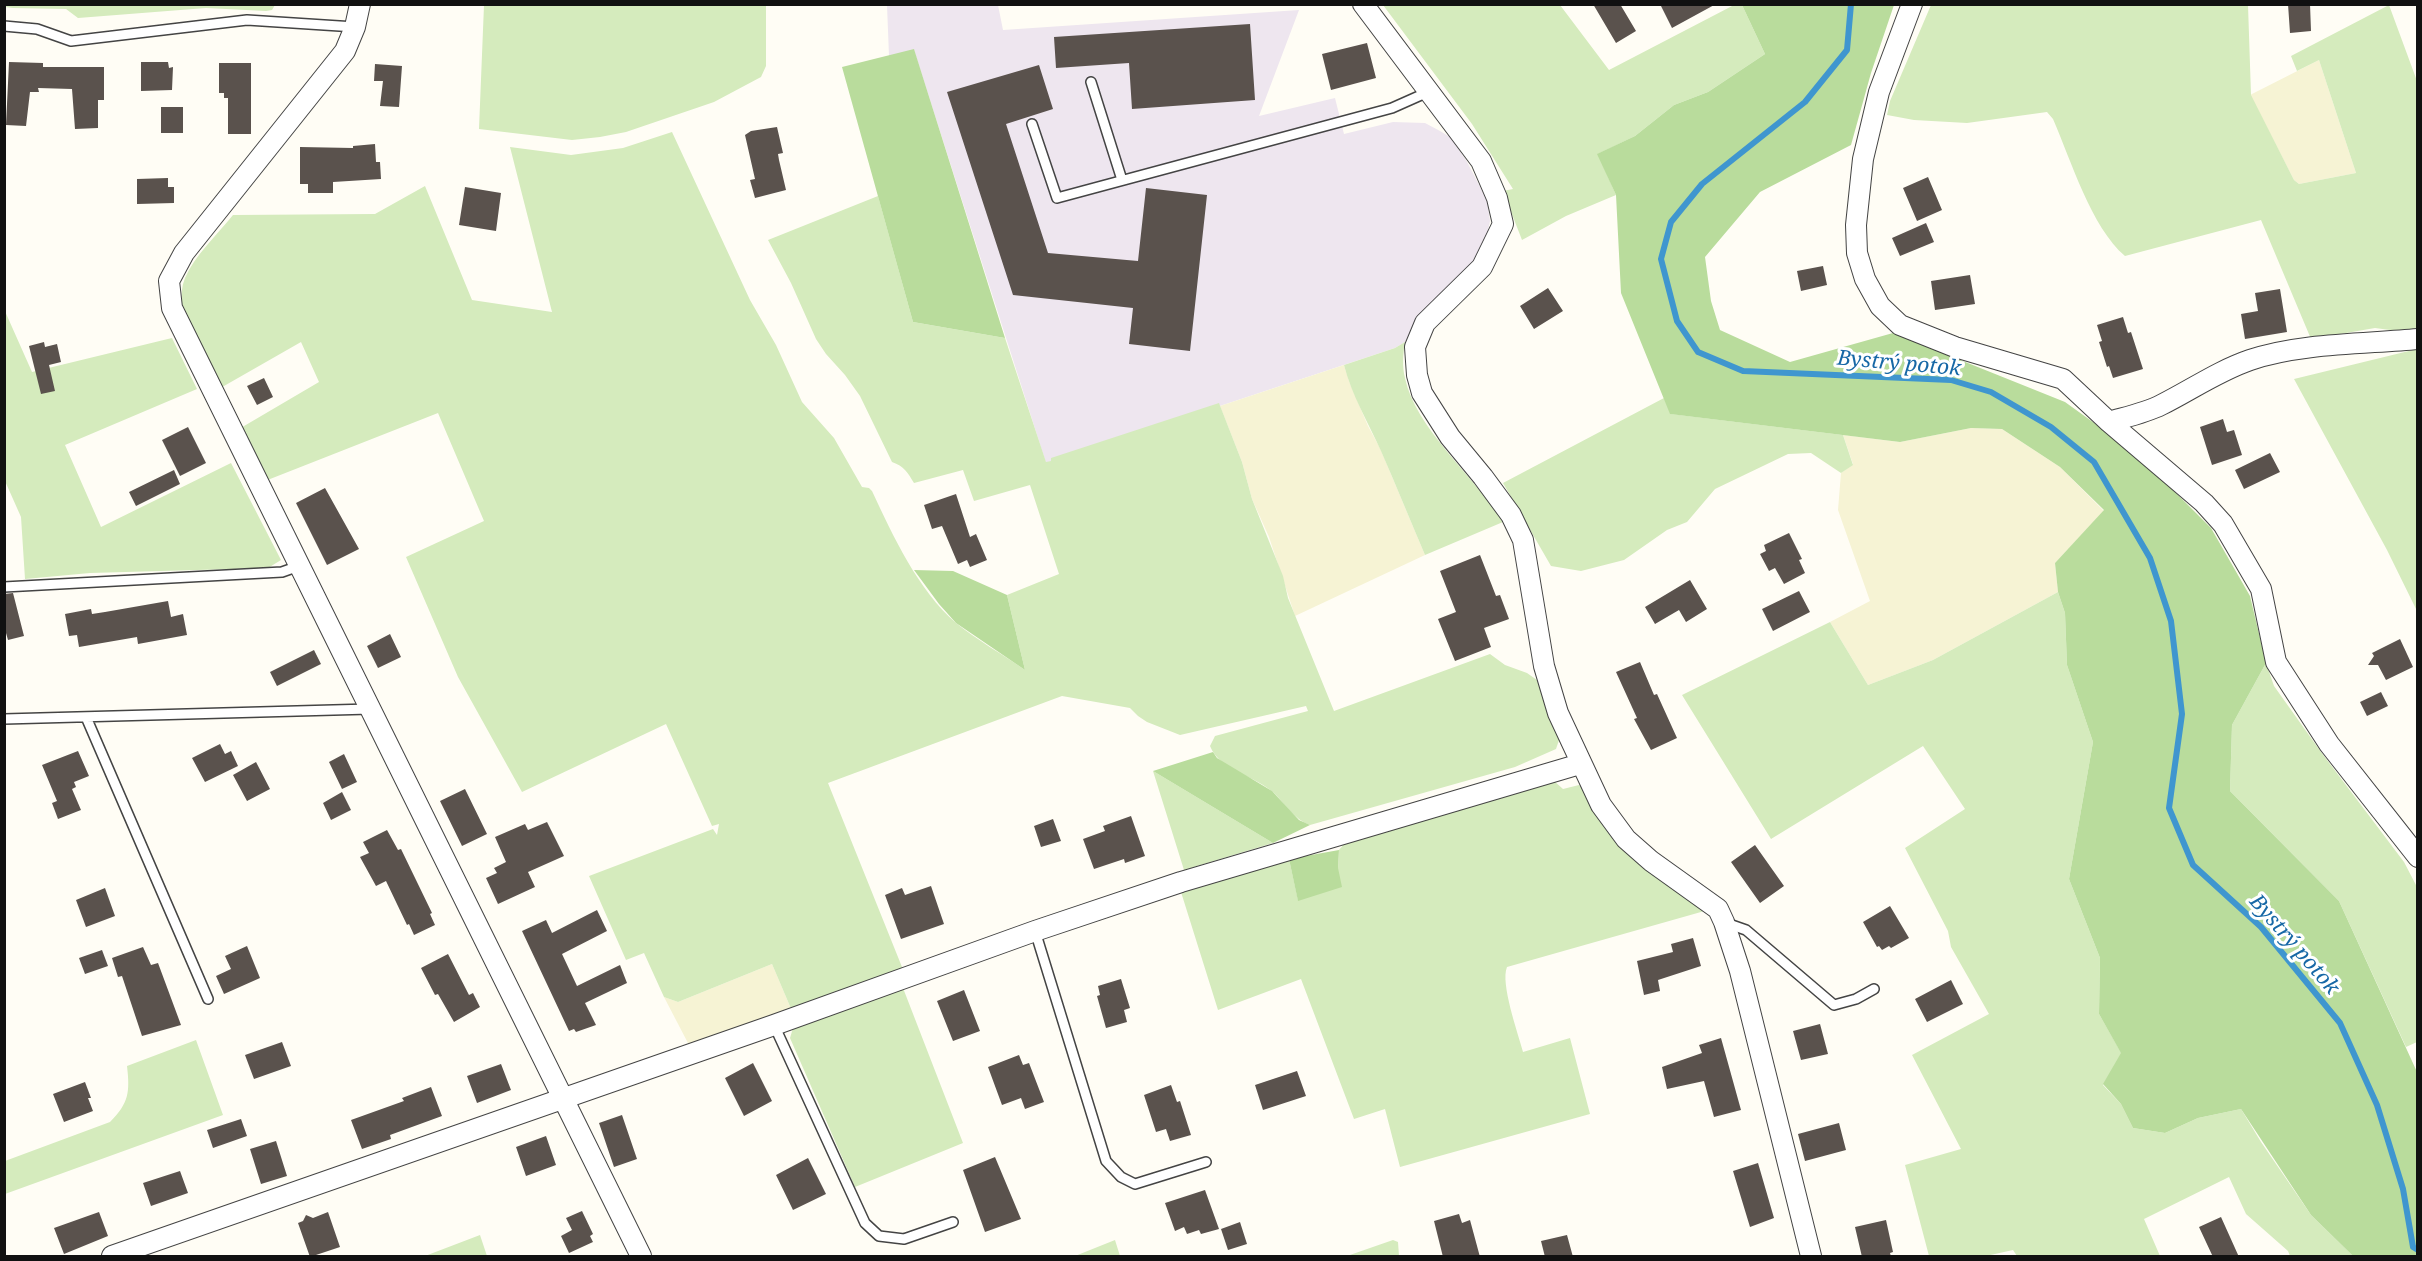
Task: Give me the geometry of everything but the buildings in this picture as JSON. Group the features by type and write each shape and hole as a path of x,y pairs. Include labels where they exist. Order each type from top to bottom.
{"street":[{"path":"360,4 355,27 345,51 184,253 169,281 172,308 641,1257"},
{"path":"1363,4 1481,161 1497,198 1503,224 1482,267 1425,322 1415,347 1417,375 1422,393 1435,416 1511,515 1523,540 1544,666 1558,713 1601,805 1626,839 1718,909 1724,922 1740,971 1811,1257"},
{"path":"1912,4 1879,92 1863,159 1856,225 1857,253 1865,279 1880,306 1900,325 1955,347 2063,379 2109,422 2204,503 2223,524 2261,589 2276,662 2329,744 2418,857"},
{"path":"2109,422 2160,406 2220,372 2252,360 2290,351 2365,342 2418,339"},
{"path":"112,1257 774,1026 1035,931 1181,882 1580,764"}],"lane":[{"path":"4,26 37,29 71,41 247,20 355,27"},
{"path":"1091,82 1122,180"},
{"path":"1032,124 1056,198 1392,108 1428,92"},
{"path":"4,586 282,572 298,566"},
{"path":"4,719 370,709"},
{"path":"86,717 208,999"},
{"path":"1724,922 1746,930 1834,1005 1856,999 1874,989"},
{"path":"1035,931 1106,1161 1121,1177 1135,1184 1206,1162"},
{"path":"774,1026 865,1223 879,1236 904,1239 953,1222"}],"shaded area":[{"path":"887,5 998,5 1003,30 1299,10 1259,116 1335,98 1344,134 1393,122 1425,123 1440,131 1450,137 1466,160 1487,200 1490,221 1485,246 1472,267 1418,318 1405,342 1395,348 1220,406 1219,404 1046,463 914,50 889,56"},
{"path":"2319,60 2356,173 2299,184 2294,180 2250,95"},
{"path":"1344,365 1368,426 1380,448 1425,555 1295,616 1269,537 1252,499 1242,462 1220,406"},
{"path":"1971,428 2002,429 2060,467 2104,511 2055,563 2058,592 1933,660 1868,685 1830,622 1870,601 1838,510 1841,473 1853,464 1843,435 1900,442"},
{"path":"772,964 792,1011 689,1045 664,997 678,1002"}],"green space":[{"path":"4,5 275,5 272,10 266,11 206,8 78,18 66,9 13,8"},
{"path":"484,5 766,5 766,66 761,77 714,102 626,132 572,140 479,129"},
{"path":"1383,5 1560,5 1609,70 1734,5 1742,5 1765,54 1708,92 1674,105 1635,136 1598,154 1616,195 1566,216 1522,240 1503,191 1513,189 1472,124"},
{"path":"1742,5 1894,5 1871,73 1851,145 1760,192 1705,257 1711,301 1720,330 1790,362 1893,333 2065,402 2136,453 2211,528 2250,596 2266,663 2232,725 2230,791 2339,901 2417,1072 2417,1256 2353,1256 2311,1215 2241,1109 2198,1118 2165,1133 2133,1128 2121,1104 2103,1084 2121,1053 2099,1014 2100,958 2069,879 2093,742 2067,665 2065,613 2058,592 2055,563 2104,510 2060,467 2002,429 1971,428 1900,442 1670,414 1621,293 1616,195 1597,154 1635,136 1674,105 1708,92 1765,54"},
{"path":"1931,5 2248,5 2251,95 2294,180 2299,184 2356,173 2319,60 2297,71 2291,56 2389,5 2417,81 2417,328 2405,332 2375,328 2311,339 2261,220 2125,256 2102,228 2092,211 2053,119 2047,112 1967,123 1914,120 1887,115 1890,101"},
{"path":"914,49 1005,338 913,322 842,67"},
{"path":"672,132 750,300 776,345 802,402 834,438 862,487 872,491 918,579 942,610 972,635 1025,670 1007,595 1059,574 1030,485 974,501 963,470 914,483 903,468 892,462 860,396 816,339 791,283 768,240 878,196 913,322 1005,338 1046,462 1051,461 1051,458 1219,403 1242,462 1252,499 1283,576 1288,598 1334,711 1490,654 1505,665 1527,673 1537,680 1560,737 1556,749 1515,767 1310,825 1295,816 1266,787 1222,762 1210,746 1215,736 1308,711 1306,706 1180,735 1147,722 1130,708 1062,696 828,783 904,972 792,1011 772,964 678,1002 664,997 644,953 626,960 589,876 713,829 717,835 719,824 712,826 666,724 522,792 458,677 406,557 484,521 438,413 265,481 239,429 319,382 301,342 217,390 190,335 182,305 182,291 185,278 194,261 233,215 375,214 425,186 472,300 552,312 510,147 571,155 623,148"},
{"path":"4,309 32,372 172,338 197,389 65,445 101,527 231,463 281,560 268,568 90,573 25,579 21,517 5,481"},
{"path":"1405,342 1403,369 1411,397 1433,434 1503,522 1425,555 1356,398 1344,365 1395,348"},
{"path":"2418,349 2417,611 2387,550 2294,379"},
{"path":"1664,398 1671,414 1843,435 1853,465 1841,473 1811,453 1788,454 1715,489 1687,522 1667,530 1624,560 1581,571 1551,566 1503,483"},
{"path":"914,570 953,571 1007,595 1025,670 956,623"},
{"path":"2058,592 2065,613 2067,665 2093,742 2069,879 2100,958 2099,1014 2122,1054 2103,1085 2121,1104 2133,1128 2165,1133 2198,1118 2241,1109 2311,1215 2353,1256 2290,1256 2288,1251 2246,1214 2229,1177 2144,1219 2160,1256 2017,1256 2013,1250 1986,1256 1929,1256 1905,1165 1961,1149 1912,1055 1989,1014 1951,947 1948,931 1905,848 1965,809 1923,746 1771,839 1682,695 1830,622 1868,685 1933,660"},
{"path":"2266,663 2274,686 2404,862 2417,887 2417,1042 2406,1047 2339,901 2230,791 2232,725"},
{"path":"1213,752 1217,758 1272,791 1299,820 1310,825 1273,843 1153,771"},
{"path":"1153,771 1273,843 1184,870"},
{"path":"1554,781 1563,789 1579,785 1586,790 1708,910 1507,967 1505,974 1508,996 1523,1052 1570,1038 1590,1114 1400,1167 1385,1109 1354,1119 1301,979 1218,1010 1181,892 1289,859 1298,900 1338,868 1339,850 1344,844"},
{"path":"1339,850 1338,868 1342,887 1298,901 1289,859"},
{"path":"903,988 963,1143 855,1187 790,1038 793,1028"},
{"path":"196,1040 223,1115 5,1194 5,1161 110,1122 127,1097 127,1066"},
{"path":"480,1235 487,1256 425,1256"},
{"path":"1115,1240 1120,1256 1075,1256"},
{"path":"1393,1240 1398,1242 1399,1256 1347,1256"}],"waterway":[{"name":"Bystrý potok","path":"1851,4 1847,50 1805,102 1702,184 1671,222 1661,259 1677,321 1698,352 1743,371 1951,380 1991,392 2051,427 2094,462 2150,558 2171,621 2182,714 2169,808 2193,865 2261,927 2340,1023 2377,1105 2403,1189 2413,1247 2418,1250"}]}
